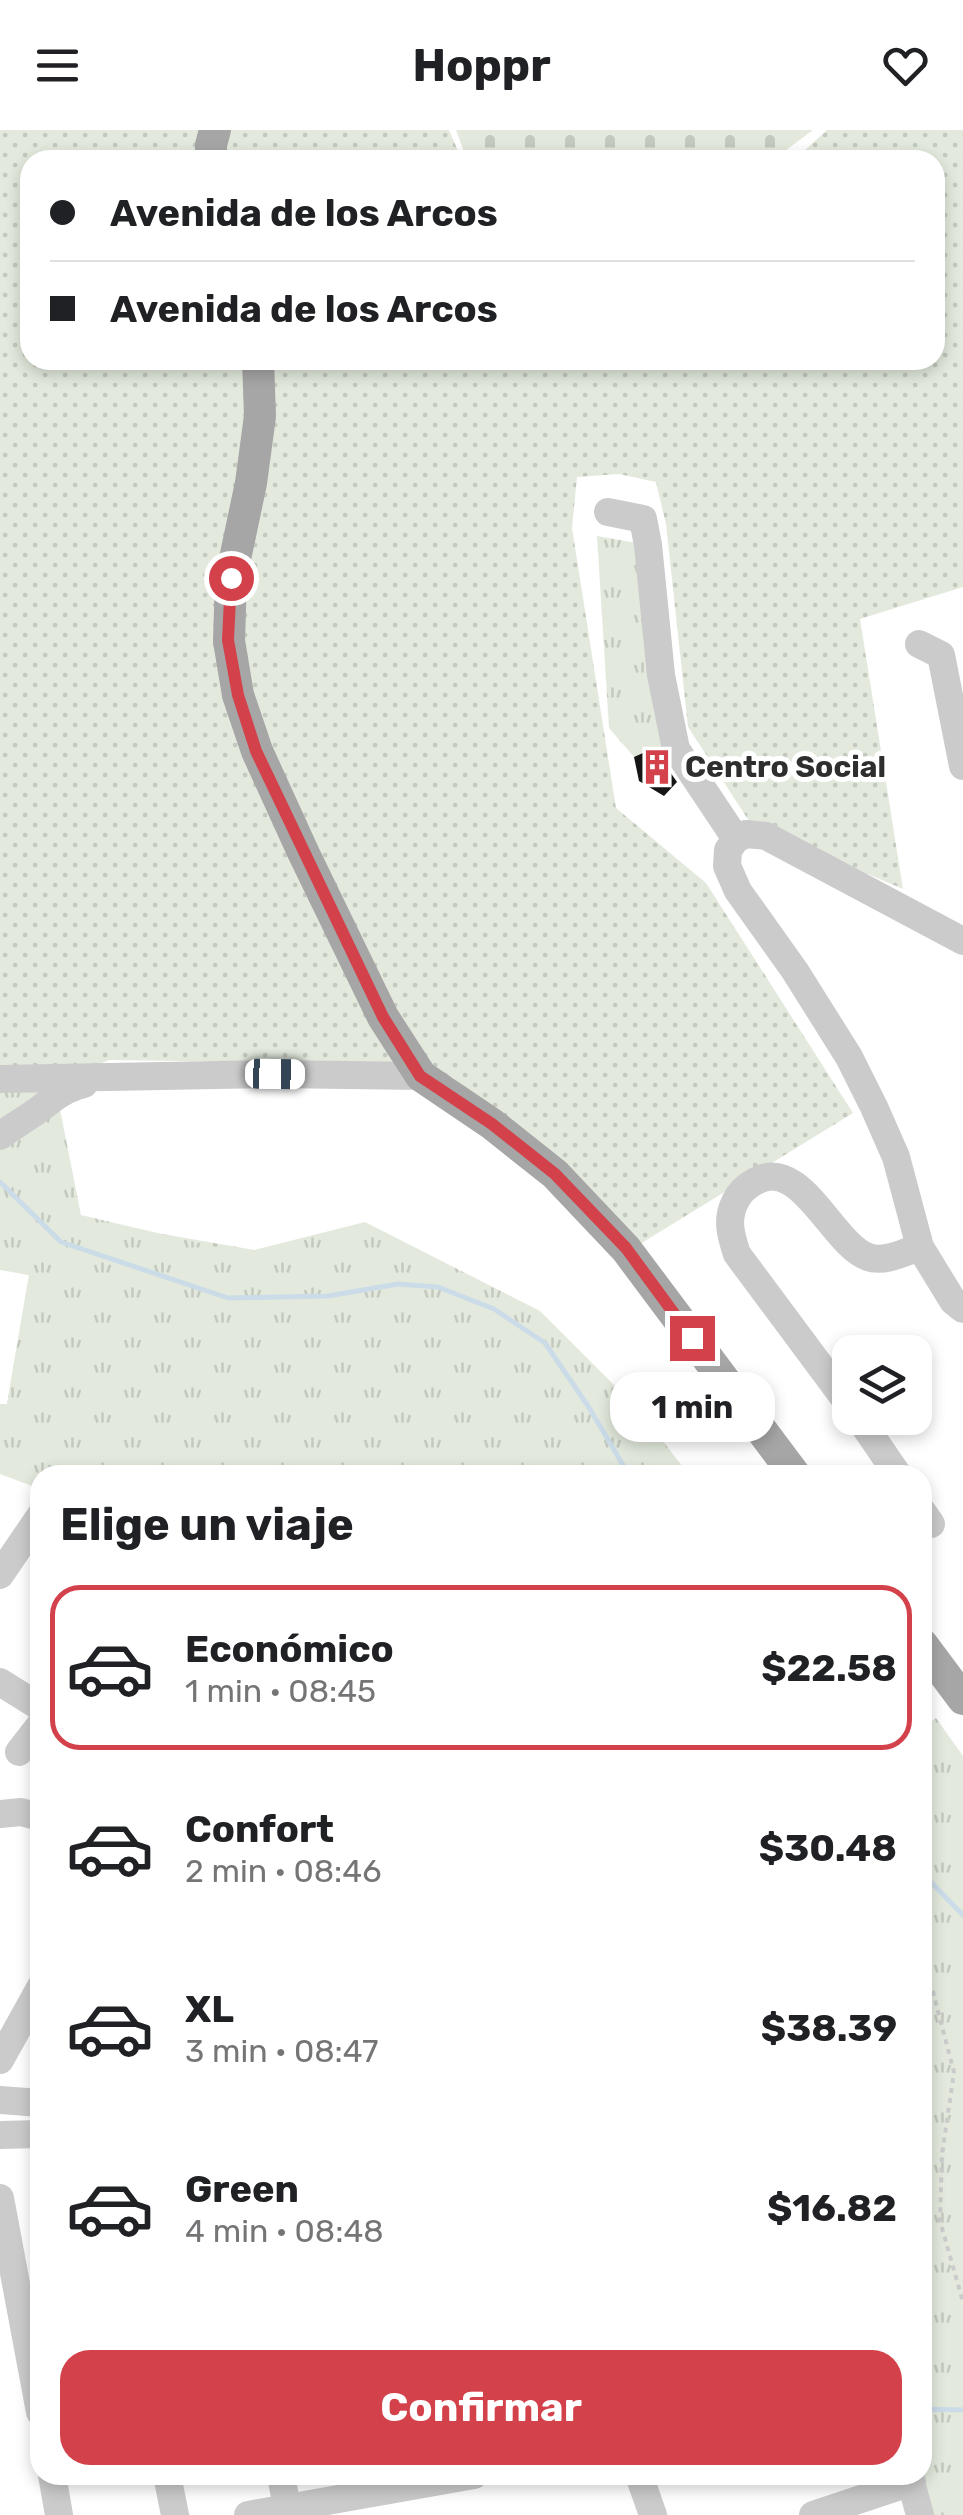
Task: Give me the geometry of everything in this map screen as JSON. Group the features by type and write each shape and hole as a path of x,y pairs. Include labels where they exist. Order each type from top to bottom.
{"main road":[{"path":"258,370 260,416 231,578 228,640 238,695 256,751 303,852 383,1017 420,1076 492,1124 555,1174 626,1248 788,1465"},
{"path":"932,1655 959,1685"}],"street":[{"path":"608,512 643,519 662,675 676,749 736,839"},
{"path":"941,649 963,766"},
{"path":"963,941 766,836 746,834 728,850 728,866 738,891 813,1000 874,1107 896,1158 920,1247 953,1301 963,1309"},
{"path":"13,1079 275,1074 420,1076"},
{"path":"8,1130 69,1088 120,1076"},
{"path":"832,1382 737,1254 729,1230 732,1206 742,1190 769,1175 785,1178 806,1195 855,1250 872,1259 889,1258 920,1247"},
{"path":"871,1435 891,1465"},
{"path":"0,1575 30,1531"},
{"path":"0,1682 30,1701"},
{"path":"19,1752 30,1738"},
{"path":"1,1814 30,1814"},
{"path":"0,2060 30,2006"},
{"path":"0,2100 30,2102"},
{"path":"0,2136 30,2134"},
{"path":"0,2198 30,2318"},
{"path":"54,2485 59,2515"},
{"path":"169,2485 174,2515"},
{"path":"283,2485 287,2508"},
{"path":"248,2515 383,2485"},
{"path":"643,2485 653,2515"},
{"path":"814,2515 892,2485"},
{"path":"912,2485 920,2515"}],"path":[{"path":"932,1990 954,2072 942,2155 940,2220 963,2302"}],"green space":[{"path":"0,130 449,130 458,150 20,150 20,370 945,370 945,150 805,150 827,130 963,130 963,587 860,619 903,889 751,824 688,727 666,524 656,482 619,474 577,477 572,528 616,808 706,883 853,1113 640,1244 452,1077 326,1063 109,1060 51,1085 76,1219 260,1251 50,1465 34,1465 0,1405 7,1404 29,1275 0,1268"},
{"path":"456,130 813,130 786,150 463,150"},
{"path":"597,536 648,545 673,755 654,748 634,757 609,728"},
{"path":"55,1084 81,1215 242,1253 365,1222 540,1311 638,1409 681,1465 30,1465 30,1485 0,1474 0,1404 7,1404 29,1275 0,1270 0,1092"},
{"path":"936,1718 963,1756 963,2515 925,2515 923,2485 932,2485 932,1721"}],"building":[{"name":"Centro Social","path":"654,748 677,782 664,796 639,781 634,757"}],"waterway":[{"path":"0,1182 61,1242 228,1298 328,1296 398,1284 438,1287 494,1309 545,1343 623,1465"},
{"path":"932,1883 963,1915"},
{"path":"932,2409 963,2410"}],"place":[{"name":"Centro Social","path":"657,767"}],"route":[{"path":"231,578 228,640 238,695 256,751 383,1017 420,1076 492,1124 555,1174 626,1248 692,1338"}]}
